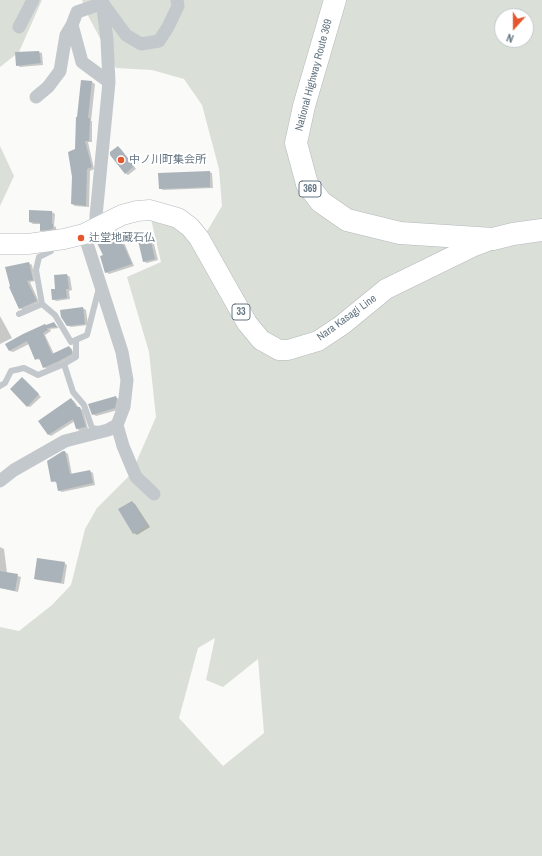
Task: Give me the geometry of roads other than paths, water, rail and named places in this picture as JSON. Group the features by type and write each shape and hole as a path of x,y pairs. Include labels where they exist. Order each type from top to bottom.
{"highway":[{"name":"National Highway Route 369","path":"335,0 304,106 296,143 307,184 321,202 347,220 400,233 493,239 513,234 542,230"}],"main road":[{"name":"Nara Kasagi Line","path":"0,244 28,244 53,241 90,231 122,215 137,211 150,210 178,218 190,227 200,238 247,323 261,340 279,350 288,350 318,340 342,325 386,289 472,247 493,239"}],"street":[{"path":"18,27 33,0"},
{"path":"102,2 126,35 141,44 159,40 168,27 178,6 177,0"},
{"path":"36,97 48,87 60,71 66,35 77,12 102,2"},
{"path":"0,481 14,470 65,440 112,428 124,407 128,380 122,352 100,283 90,231 96,216 109,82 107,40 102,2"},
{"path":"72,25 82,62 109,82"},
{"path":"112,428 123,446 136,477 154,494"}],"lane":[{"path":"53,241 51,251 39,257 36,270 42,304 55,315 71,342 87,335 100,283"},
{"path":"19,314 42,304"},
{"path":"0,386 5,383 12,371 24,368 38,374 64,364 76,357 76,340"},
{"path":"64,364 73,392 84,405 92,428 112,428"}],"place":[{"name":"中ノ川町集会所","path":"121,160"},
{"name":"辻堂地蔵石仏","path":"81,238"}]}
